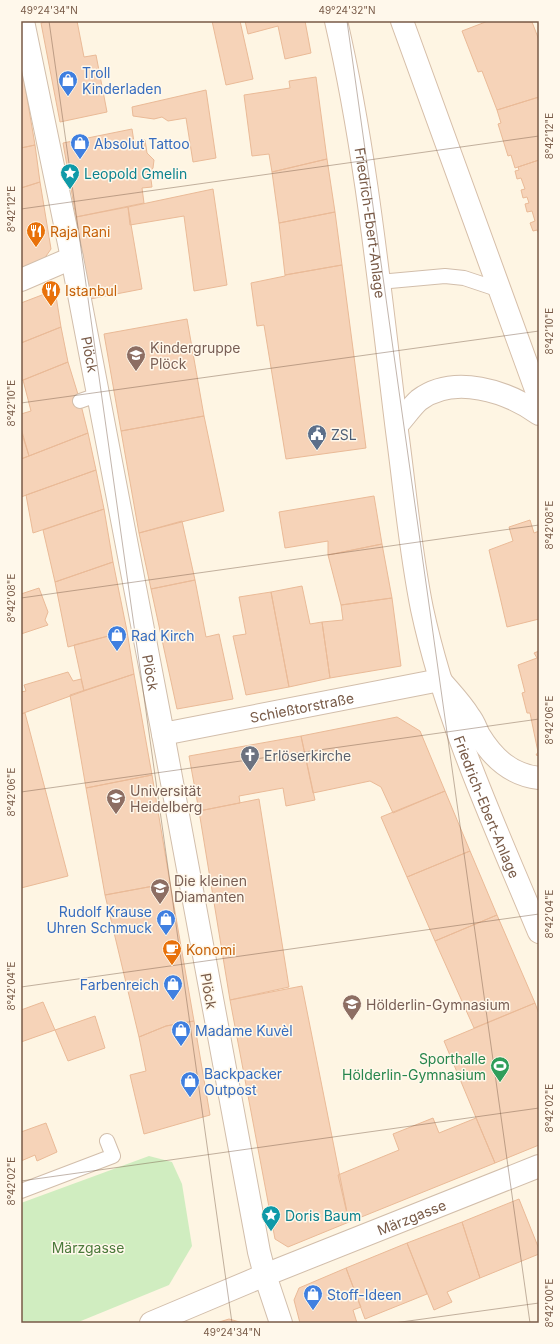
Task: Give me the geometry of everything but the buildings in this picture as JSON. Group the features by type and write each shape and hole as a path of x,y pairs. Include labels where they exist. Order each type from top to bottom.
{"street":[{"name":"Plöck","path":"24,21 72,258 89,398 163,734 213,1014 258,1252 282,1323"},
{"name":"Friedrich-Ebert-Anlage","path":"336,21 347,70 358,135 408,522 422,606 440,680 483,798 539,932"},
{"path":"402,21 539,398"},
{"path":"21,280 72,258"},
{"path":"396,426 419,401 430,394 466,387 483,388 510,397 539,414"},
{"name":"Friedrich-Ebert-Anlage","path":"440,680 470,717 479,735 495,757 510,769 521,774 539,778"},
{"name":"Schießtorstraße","path":"163,734 440,680"},
{"name":"Märzgasse","path":"151,1323 265,1275 539,1166"}],"lane":[{"path":"378,282 445,276 464,278 500,290"},
{"path":"21,1191 113,1156 107,1141"}],"green space":[{"name":"Märzgasse","path":"149,1156 172,1162 182,1184 192,1246 169,1285 76,1323 21,1323 21,1203"}],"place":[{"name":"Troll Kinderladen","path":"68,97"},
{"name":"Absolut Tattoo","path":"80,160"},
{"name":"Leopold Gmelin","path":"70,190"},
{"name":"Raja Rani","path":"36,248"},
{"name":"Istanbul","path":"51,307"},
{"name":"Kindergruppe Plöck","path":"136,372"},
{"name":"ZSL","path":"317,451"},
{"name":"Rad Kirch","path":"117,652"},
{"name":"Erlöserkirche","path":"250,772"},
{"name":"Universität Heidelberg","path":"116,815"},
{"name":"Die kleinen Diamanten","path":"160,905"},
{"name":"Rudolf Krause Uhren Schmuck","path":"166,936"},
{"name":"Konomi","path":"172,966"},
{"name":"Farbenreich","path":"173,1001"},
{"name":"Hölderlin-Gymnasium","path":"352,1021"},
{"name":"Madame Kuvèl","path":"181,1047"},
{"name":"Sporthalle Hölderlin-Gymnasium","path":"500,1083"},
{"name":"Backpacker Outpost","path":"190,1098"},
{"name":"Doris Baum","path":"271,1232"},
{"name":"Stoff-Ideen","path":"313,1311"}]}
